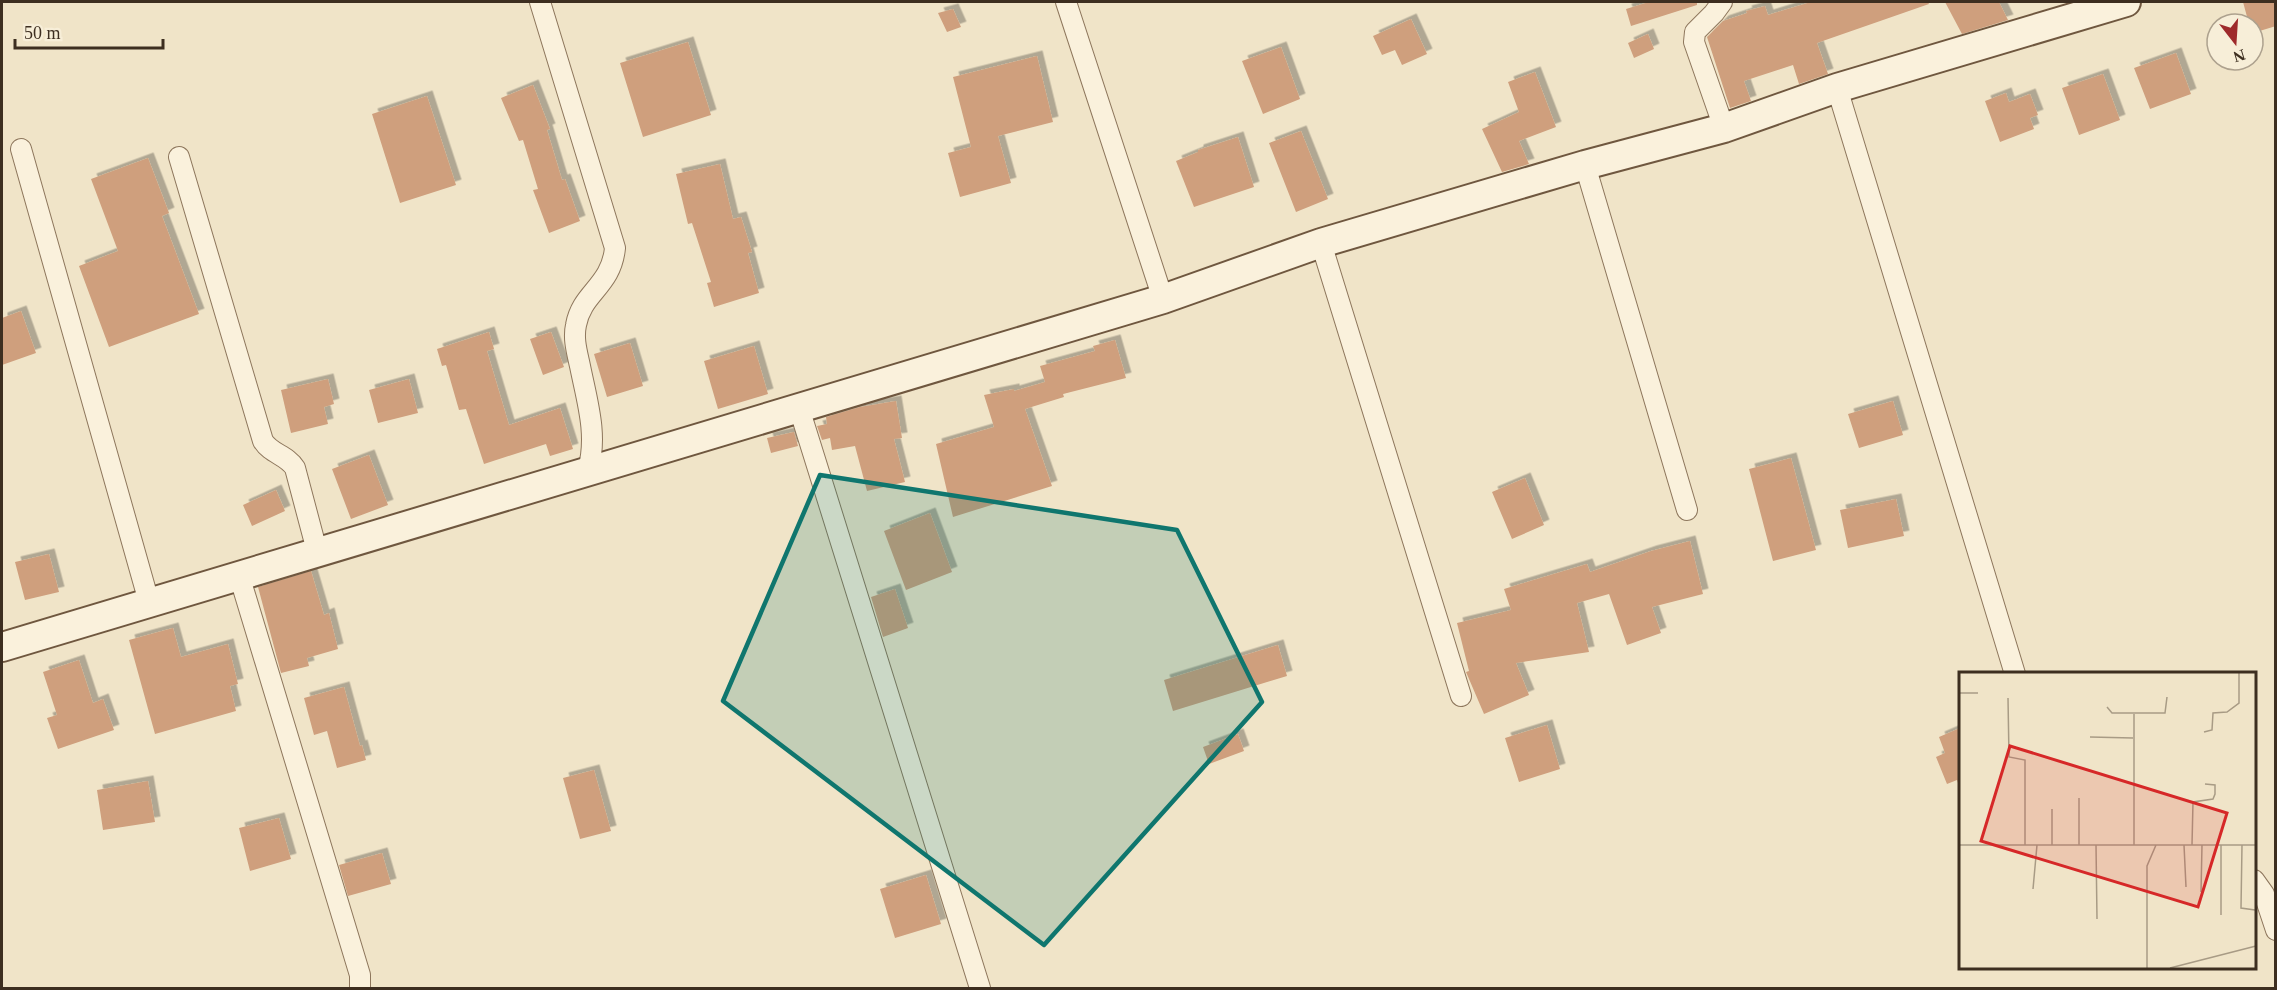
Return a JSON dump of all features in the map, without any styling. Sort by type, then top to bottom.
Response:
[{"type":"street","points":[[540,2],[615,248],[606,279],[583,305],[576,325],[576,347],[593,427],[593,449],[588,470]]},
{"type":"street","points":[[1066,2],[1163,299]]},
{"type":"street","points":[[1722,2],[1695,32],[1694,42],[1724,128]]},
{"type":"street","points":[[2,646],[1163,299],[1321,243],[1585,165],[1724,128],[1837,88],[2126,2]]},
{"type":"street","points":[[1837,88],[2014,672]]},
{"type":"street","points":[[21,149],[149,602]]},
{"type":"street","points":[[179,157],[263,441],[273,451],[289,459],[296,468],[317,551]]},
{"type":"street","points":[[1585,165],[1687,510]]},
{"type":"street","points":[[1321,243],[1461,696]]},
{"type":"street","points":[[799,408],[980,988]]},
{"type":"street","points":[[239,574],[360,975],[360,988]]},
{"type":"street","points":[[2256,883],[2264,894],[2276,930]]},
{"type":"highlighted area","points":[[820,475],[1177,530],[1262,702],[1044,945],[723,701]]},
{"type":"building","points":[[1649,2],[1697,2],[1697,5],[1631,26],[1626,9]]},
{"type":"building","points":[[1811,2],[1928,2],[1929,4],[1817,43],[1828,74],[1799,84],[1793,65],[1744,81],[1751,101],[1730,108],[1707,37],[1723,21],[1747,13],[1746,11],[1765,6],[1768,15]]},
{"type":"building","points":[[1945,2],[1999,2],[2008,20],[1962,34]]},
{"type":"building","points":[[2243,2],[2276,2],[2276,26],[2265,29],[2265,12],[2246,12]]},
{"type":"building","points":[[953,9],[961,27],[947,32],[938,13]]},
{"type":"building","points":[[1411,19],[1427,54],[1402,65],[1395,50],[1382,55],[1373,36]]},
{"type":"building","points":[[1648,34],[1654,49],[1634,58],[1628,43]]},
{"type":"building","points":[[688,42],[711,115],[643,137],[620,63]]},
{"type":"building","points":[[1281,47],[1300,99],[1263,114],[1242,61]]},
{"type":"building","points":[[2176,53],[2191,94],[2150,109],[2134,68]]},
{"type":"building","points":[[1037,56],[1053,122],[998,136],[1011,183],[960,197],[948,153],[971,147],[953,77]]},
{"type":"building","points":[[1535,72],[1556,127],[1519,141],[1529,164],[1502,172],[1482,129],[1519,112],[1508,82]]},
{"type":"building","points":[[2103,74],[2120,120],[2079,135],[2062,88]]},
{"type":"building","points":[[533,85],[550,129],[547,130],[562,180],[565,179],[580,221],[549,233],[533,190],[538,189],[523,140],[519,141],[501,98]]},
{"type":"building","points":[[2006,93],[2009,102],[2030,94],[2038,115],[2030,118],[2034,129],[2000,142],[1985,101]]},
{"type":"building","points":[[427,96],[456,185],[400,203],[372,114]]},
{"type":"building","points":[[1301,131],[1328,199],[1296,212],[1269,143]]},
{"type":"building","points":[[1238,137],[1254,187],[1194,207],[1176,161],[1198,150]]},
{"type":"building","points":[[148,158],[169,213],[162,216],[199,314],[109,347],[79,266],[118,251],[91,179]]},
{"type":"building","points":[[720,164],[733,219],[741,217],[752,252],[748,253],[759,293],[714,307],[707,283],[711,282],[692,223],[688,224],[676,174]]},
{"type":"building","points":[[21,311],[36,353],[2,365],[2,318]]},
{"type":"building","points":[[489,332],[494,349],[487,351],[509,425],[560,408],[573,449],[550,456],[546,444],[484,464],[466,409],[459,410],[446,365],[442,366],[437,349]]},
{"type":"building","points":[[551,332],[564,367],[543,375],[530,339]]},
{"type":"building","points":[[1115,340],[1126,378],[1063,394],[1064,397],[1025,409],[1052,486],[953,517],[936,444],[994,427],[984,395],[1014,389],[1014,391],[1045,382],[1040,366],[1095,351],[1093,346]]},
{"type":"building","points":[[630,343],[643,386],[607,397],[594,354]]},
{"type":"building","points":[[754,346],[768,394],[718,409],[704,361]]},
{"type":"building","points":[[328,379],[334,404],[324,407],[328,424],[291,433],[281,390]]},
{"type":"building","points":[[409,379],[418,413],[378,423],[369,390]]},
{"type":"building","points":[[896,401],[902,438],[894,439],[905,482],[867,491],[855,446],[832,450],[830,438],[822,440],[817,426],[827,424],[826,417],[860,407]]},
{"type":"building","points":[[1893,401],[1903,435],[1859,448],[1848,414]]},
{"type":"building","points":[[794,432],[798,446],[771,453],[767,438]]},
{"type":"building","points":[[369,455],[388,505],[351,519],[332,469]]},
{"type":"building","points":[[1791,458],[1816,550],[1773,561],[1749,469]]},
{"type":"building","points":[[1525,478],[1544,525],[1512,539],[1492,492]]},
{"type":"building","points":[[276,490],[285,511],[252,526],[243,505]]},
{"type":"building","points":[[1896,499],[1904,536],[1848,548],[1840,510]]},
{"type":"building","points":[[930,513],[952,572],[906,590],[884,531]]},
{"type":"building","points":[[1690,541],[1703,594],[1652,607],[1661,633],[1627,645],[1609,594],[1577,603],[1589,652],[1516,663],[1529,695],[1484,714],[1466,672],[1469,671],[1457,623],[1511,610],[1504,589],[1587,564],[1590,572],[1651,551]]},
{"type":"building","points":[[49,554],[59,592],[25,600],[15,562]]},
{"type":"building","points":[[311,571],[324,615],[329,613],[338,649],[307,658],[309,666],[281,673],[258,587]]},
{"type":"building","points":[[895,589],[908,628],[883,637],[871,597]]},
{"type":"building","points":[[173,628],[181,657],[228,644],[238,684],[230,686],[236,711],[155,734],[129,640]]},
{"type":"building","points":[[1278,645],[1287,676],[1173,711],[1164,680]]},
{"type":"building","points":[[79,660],[93,703],[103,699],[114,730],[58,749],[47,718],[57,715],[43,672]]},
{"type":"building","points":[[344,687],[366,760],[337,768],[327,731],[314,735],[304,698]]},
{"type":"building","points":[[1547,725],[1560,769],[1519,782],[1505,738]]},
{"type":"building","points":[[1959,728],[1959,786],[1957,780],[1947,784],[1936,757],[1945,753],[1939,737]]},
{"type":"building","points":[[1238,734],[1244,751],[1209,764],[1203,747]]},
{"type":"building","points":[[594,770],[611,831],[580,839],[563,778]]},
{"type":"building","points":[[148,781],[155,822],[103,830],[97,790]]},
{"type":"building","points":[[279,818],[291,859],[250,871],[239,828]]},
{"type":"building","points":[[382,853],[391,884],[348,896],[339,865]]},
{"type":"building","points":[[926,875],[941,924],[895,938],[880,889]]}]
